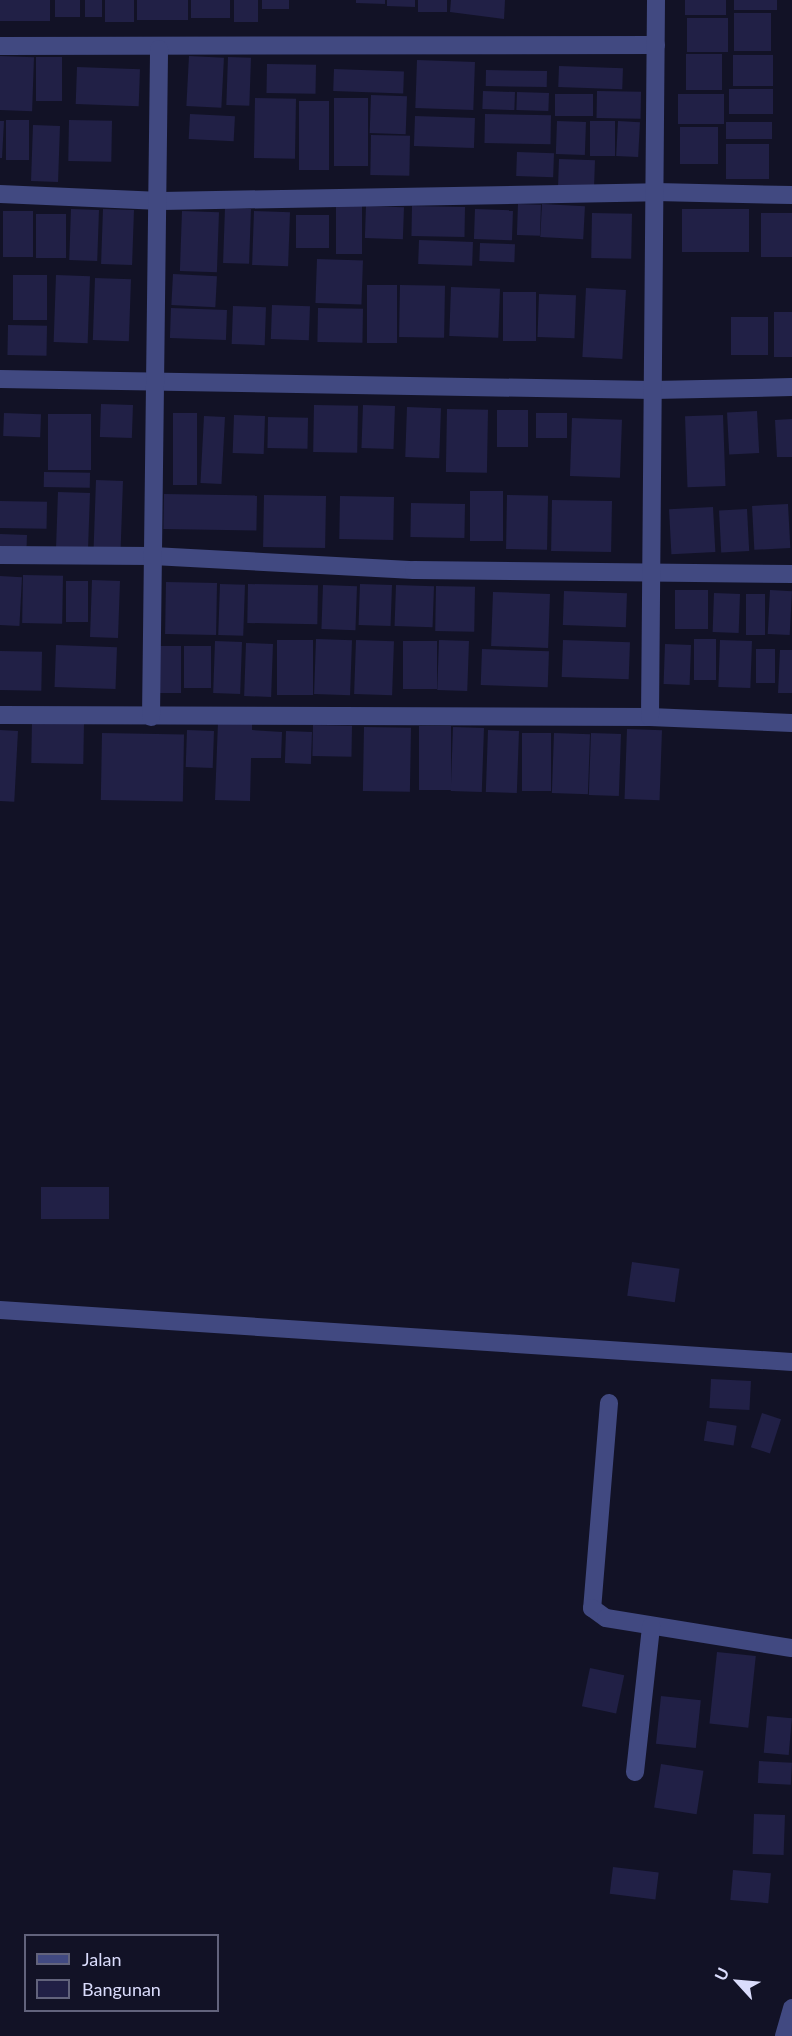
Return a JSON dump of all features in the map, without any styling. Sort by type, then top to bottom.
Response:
[{"type":"street","points":[[650,717],[653,574],[652,390],[656,192],[656,0]]},
{"type":"street","points":[[0,46],[159,49],[656,45]]},
{"type":"street","points":[[151,717],[160,201],[159,49]]},
{"type":"street","points":[[0,194],[160,201],[656,192],[792,195]]},
{"type":"street","points":[[0,379],[652,390],[792,387]]},
{"type":"street","points":[[0,555],[153,556],[414,570],[792,574]]},
{"type":"street","points":[[0,715],[650,717],[792,723]]},
{"type":"street","points":[[0,1310],[792,1362]]},
{"type":"street","points":[[609,1403],[590,1601],[601,1616],[792,1648]]},
{"type":"street","points":[[635,1772],[651,1626]]},
{"type":"street","points":[[784,2036],[792,2008]]},
{"type":"building","points":[[0,0],[50,0],[50,21],[0,21]]},
{"type":"building","points":[[55,0],[80,0],[80,17],[55,17]]},
{"type":"building","points":[[85,0],[102,0],[102,17],[85,17]]},
{"type":"building","points":[[105,0],[134,0],[134,22],[105,22]]},
{"type":"building","points":[[137,0],[188,0],[188,20],[137,20]]},
{"type":"building","points":[[191,0],[230,0],[230,18],[191,18]]},
{"type":"building","points":[[234,0],[258,0],[258,22],[234,22]]},
{"type":"building","points":[[262,0],[289,0],[289,9],[262,9]]},
{"type":"building","points":[[356,0],[385,0],[385,4],[356,3]]},
{"type":"building","points":[[387,0],[415,0],[415,7],[387,6]]},
{"type":"building","points":[[418,0],[447,0],[447,12],[418,12]]},
{"type":"building","points":[[451,0],[505,0],[504,19],[450,12]]},
{"type":"building","points":[[685,0],[726,0],[726,15],[685,15]]},
{"type":"building","points":[[734,0],[777,0],[777,10],[734,10]]},
{"type":"building","points":[[734,13],[771,13],[771,51],[734,51]]},
{"type":"building","points":[[687,18],[728,18],[728,52],[687,52]]},
{"type":"building","points":[[686,54],[722,54],[722,90],[686,90]]},
{"type":"building","points":[[733,55],[773,55],[773,86],[733,86]]},
{"type":"building","points":[[0,56],[34,57],[32,111],[0,110]]},
{"type":"building","points":[[189,56],[224,58],[221,108],[186,106]]},
{"type":"building","points":[[36,57],[62,57],[62,101],[36,101]]},
{"type":"building","points":[[228,57],[251,58],[249,106],[226,105]]},
{"type":"building","points":[[417,60],[475,62],[473,110],[415,108]]},
{"type":"building","points":[[267,64],[316,65],[315,94],[266,93]]},
{"type":"building","points":[[559,66],[623,68],[622,89],[558,87]]},
{"type":"building","points":[[77,67],[140,69],[139,106],[76,104]]},
{"type":"building","points":[[334,69],[404,71],[403,93],[333,91]]},
{"type":"building","points":[[486,70],[547,71],[547,87],[486,86]]},
{"type":"building","points":[[729,89],[773,89],[773,114],[729,114]]},
{"type":"building","points":[[483,91],[515,92],[514,110],[482,109]]},
{"type":"building","points":[[597,91],[641,92],[641,119],[597,118]]},
{"type":"building","points":[[517,92],[549,93],[548,111],[516,110]]},
{"type":"building","points":[[555,94],[593,94],[593,116],[555,116]]},
{"type":"building","points":[[678,94],[724,94],[724,124],[678,124]]},
{"type":"building","points":[[371,95],[407,96],[406,134],[370,133]]},
{"type":"building","points":[[255,98],[296,99],[295,159],[254,158]]},
{"type":"building","points":[[334,98],[368,98],[368,166],[334,166]]},
{"type":"building","points":[[299,101],[329,101],[329,170],[299,170]]},
{"type":"building","points":[[190,114],[235,116],[234,141],[189,139]]},
{"type":"building","points":[[485,114],[551,115],[550,144],[484,143]]},
{"type":"building","points":[[415,116],[475,118],[474,148],[414,146]]},
{"type":"building","points":[[6,120],[29,120],[29,160],[6,160]]},
{"type":"building","points":[[69,120],[112,121],[111,162],[68,161]]},
{"type":"building","points":[[0,121],[4,121],[2,158],[0,158]]},
{"type":"building","points":[[557,121],[586,122],[585,155],[556,154]]},
{"type":"building","points":[[590,121],[615,121],[615,156],[590,156]]},
{"type":"building","points":[[618,121],[640,122],[638,157],[616,156]]},
{"type":"building","points":[[726,122],[772,122],[772,139],[726,139]]},
{"type":"building","points":[[33,125],[60,126],[58,182],[31,181]]},
{"type":"building","points":[[680,127],[718,127],[718,164],[680,164]]},
{"type":"building","points":[[371,135],[410,136],[409,176],[370,175]]},
{"type":"building","points":[[726,144],[769,144],[769,179],[726,179]]},
{"type":"building","points":[[517,152],[554,153],[553,177],[516,176]]},
{"type":"building","points":[[559,159],[595,160],[594,189],[558,188]]},
{"type":"building","points":[[336,204],[362,204],[362,254],[336,254]]},
{"type":"building","points":[[518,204],[541,205],[540,236],[517,235]]},
{"type":"building","points":[[542,204],[585,206],[583,239],[540,237]]},
{"type":"building","points":[[366,206],[404,207],[403,239],[365,238]]},
{"type":"building","points":[[412,206],[465,207],[464,237],[411,236]]},
{"type":"building","points":[[225,208],[251,209],[249,264],[223,263]]},
{"type":"building","points":[[71,209],[99,210],[97,261],[69,260]]},
{"type":"building","points":[[103,209],[134,210],[132,265],[101,264]]},
{"type":"building","points":[[475,209],[513,210],[512,240],[474,239]]},
{"type":"building","points":[[682,209],[749,209],[749,252],[682,252]]},
{"type":"building","points":[[3,211],[33,211],[33,257],[3,257]]},
{"type":"building","points":[[182,211],[219,212],[217,272],[180,271]]},
{"type":"building","points":[[254,211],[290,212],[288,266],[252,265]]},
{"type":"building","points":[[592,213],[632,214],[631,259],[591,258]]},
{"type":"building","points":[[761,213],[792,213],[792,257],[761,257]]},
{"type":"building","points":[[36,214],[66,214],[66,258],[36,258]]},
{"type":"building","points":[[296,215],[329,215],[329,248],[296,248]]},
{"type":"building","points":[[419,240],[473,242],[472,266],[418,264]]},
{"type":"building","points":[[480,243],[515,244],[514,262],[479,261]]},
{"type":"building","points":[[317,259],[363,261],[361,305],[315,303]]},
{"type":"building","points":[[173,274],[217,276],[215,307],[171,305]]},
{"type":"building","points":[[13,275],[47,275],[47,320],[13,320]]},
{"type":"building","points":[[56,275],[90,276],[88,343],[54,342]]},
{"type":"building","points":[[95,278],[131,279],[129,341],[93,340]]},
{"type":"building","points":[[367,285],[397,285],[397,343],[367,343]]},
{"type":"building","points":[[400,285],[445,286],[444,338],[399,337]]},
{"type":"building","points":[[451,287],[500,289],[498,338],[449,336]]},
{"type":"building","points":[[586,288],[626,290],[622,359],[582,357]]},
{"type":"building","points":[[503,292],[536,292],[536,341],[503,341]]},
{"type":"building","points":[[539,294],[576,295],[574,338],[537,337]]},
{"type":"building","points":[[272,305],[310,306],[309,340],[271,339]]},
{"type":"building","points":[[233,306],[266,307],[265,345],[232,344]]},
{"type":"building","points":[[171,308],[227,310],[226,340],[170,338]]},
{"type":"building","points":[[318,308],[363,309],[362,343],[317,342]]},
{"type":"building","points":[[774,312],[792,312],[792,357],[774,357]]},
{"type":"building","points":[[731,317],[768,317],[768,355],[731,355]]},
{"type":"building","points":[[8,325],[47,326],[46,356],[7,355]]},
{"type":"building","points":[[101,404],[133,405],[132,438],[100,437]]},
{"type":"building","points":[[314,405],[358,406],[357,453],[313,452]]},
{"type":"building","points":[[363,405],[395,406],[393,449],[361,448]]},
{"type":"building","points":[[407,407],[441,408],[439,458],[405,457]]},
{"type":"building","points":[[447,409],[488,410],[487,473],[446,472]]},
{"type":"building","points":[[497,410],[528,410],[528,447],[497,447]]},
{"type":"building","points":[[757,411],[759,453],[729,455],[727,413]]},
{"type":"building","points":[[4,413],[41,414],[40,437],[3,436]]},
{"type":"building","points":[[173,413],[197,413],[197,485],[173,485]]},
{"type":"building","points":[[536,413],[567,413],[567,438],[536,438]]},
{"type":"building","points":[[48,414],[91,414],[91,470],[48,470]]},
{"type":"building","points":[[234,415],[265,416],[264,454],[233,453]]},
{"type":"building","points":[[723,415],[725,486],[688,487],[685,416]]},
{"type":"building","points":[[204,416],[225,417],[221,484],[200,483]]},
{"type":"building","points":[[268,417],[308,418],[307,449],[267,448]]},
{"type":"building","points":[[572,418],[622,420],[620,478],[570,476]]},
{"type":"building","points":[[792,419],[792,457],[777,457],[775,420]]},
{"type":"building","points":[[44,472],[90,473],[90,488],[44,487]]},
{"type":"building","points":[[96,480],[123,481],[121,549],[94,548]]},
{"type":"building","points":[[470,491],[503,491],[503,541],[470,541]]},
{"type":"building","points":[[58,492],[90,493],[88,551],[56,550]]},
{"type":"building","points":[[164,494],[257,496],[256,531],[163,529]]},
{"type":"building","points":[[264,495],[326,496],[325,548],[263,547]]},
{"type":"building","points":[[507,495],[548,496],[547,550],[506,549]]},
{"type":"building","points":[[340,496],[394,497],[393,540],[339,539]]},
{"type":"building","points":[[552,500],[612,501],[611,552],[551,551]]},
{"type":"building","points":[[0,501],[47,502],[47,529],[0,528]]},
{"type":"building","points":[[411,503],[465,504],[464,538],[410,537]]},
{"type":"building","points":[[788,504],[790,548],[754,550],[752,506]]},
{"type":"building","points":[[713,507],[715,552],[671,554],[669,509]]},
{"type":"building","points":[[747,509],[749,551],[721,552],[719,510]]},
{"type":"building","points":[[0,534],[27,535],[26,553],[0,552]]},
{"type":"building","points":[[23,575],[63,576],[62,624],[22,623]]},
{"type":"building","points":[[0,576],[22,577],[19,626],[0,625]]},
{"type":"building","points":[[92,580],[120,581],[118,638],[90,637]]},
{"type":"building","points":[[66,581],[88,581],[88,622],[66,622]]},
{"type":"building","points":[[166,582],[217,583],[216,635],[165,634]]},
{"type":"building","points":[[220,584],[245,585],[243,636],[218,635]]},
{"type":"building","points":[[248,584],[318,585],[317,624],[247,623]]},
{"type":"building","points":[[360,584],[392,585],[391,626],[359,625]]},
{"type":"building","points":[[323,585],[357,586],[355,630],[321,629]]},
{"type":"building","points":[[396,585],[434,586],[433,627],[395,626]]},
{"type":"building","points":[[436,586],[475,587],[474,632],[435,631]]},
{"type":"building","points":[[675,590],[708,590],[708,629],[675,629]]},
{"type":"building","points":[[770,590],[792,591],[790,635],[768,634]]},
{"type":"building","points":[[564,591],[627,593],[626,627],[563,625]]},
{"type":"building","points":[[493,592],[550,594],[548,648],[491,646]]},
{"type":"building","points":[[714,593],[740,594],[739,633],[713,632]]},
{"type":"building","points":[[746,594],[765,594],[765,635],[746,635]]},
{"type":"building","points":[[316,639],[352,640],[350,695],[314,694]]},
{"type":"building","points":[[694,639],[716,639],[716,680],[694,680]]},
{"type":"building","points":[[277,640],[313,640],[313,695],[277,695]]},
{"type":"building","points":[[356,640],[394,641],[392,695],[354,694]]},
{"type":"building","points":[[439,640],[469,641],[467,691],[437,690]]},
{"type":"building","points":[[563,640],[630,642],[629,679],[562,677]]},
{"type":"building","points":[[720,640],[752,641],[750,688],[718,687]]},
{"type":"building","points":[[215,641],[242,642],[240,694],[213,693]]},
{"type":"building","points":[[403,641],[437,641],[437,689],[403,689]]},
{"type":"building","points":[[246,643],[273,644],[271,697],[244,696]]},
{"type":"building","points":[[665,644],[691,645],[690,685],[664,684]]},
{"type":"building","points":[[56,645],[117,647],[115,689],[55,687]]},
{"type":"building","points":[[160,646],[181,646],[181,693],[160,693]]},
{"type":"building","points":[[184,646],[211,646],[211,688],[184,688]]},
{"type":"building","points":[[482,649],[549,651],[548,687],[481,685]]},
{"type":"building","points":[[756,649],[775,649],[775,683],[756,683]]},
{"type":"building","points":[[780,650],[792,650],[792,693],[778,693]]},
{"type":"building","points":[[0,651],[42,652],[41,691],[0,690]]},
{"type":"building","points":[[32,721],[84,722],[83,764],[31,763]]},
{"type":"building","points":[[218,722],[252,723],[252,730],[282,732],[281,758],[251,758],[250,801],[215,800]]},
{"type":"building","points":[[313,725],[352,726],[351,757],[312,756]]},
{"type":"building","points":[[419,726],[451,726],[451,790],[419,790]]},
{"type":"building","points":[[364,727],[411,728],[410,792],[363,791]]},
{"type":"building","points":[[453,727],[484,728],[482,792],[451,791]]},
{"type":"building","points":[[627,729],[662,730],[660,800],[625,799]]},
{"type":"building","points":[[0,730],[18,731],[14,802],[0,801]]},
{"type":"building","points":[[187,730],[214,731],[213,768],[186,767]]},
{"type":"building","points":[[488,730],[519,731],[517,793],[486,792]]},
{"type":"building","points":[[286,731],[312,732],[311,764],[285,763]]},
{"type":"building","points":[[102,733],[184,734],[183,801],[101,800]]},
{"type":"building","points":[[522,733],[551,733],[551,791],[522,791]]},
{"type":"building","points":[[554,733],[590,734],[588,794],[552,793]]},
{"type":"building","points":[[591,733],[621,734],[619,796],[589,795]]},
{"type":"building","points":[[41,1187],[109,1187],[109,1219],[41,1219]]},
{"type":"building","points":[[632,1262],[680,1269],[675,1302],[627,1296]]},
{"type":"building","points":[[711,1379],[751,1381],[749,1410],[709,1408]]},
{"type":"building","points":[[762,1413],[781,1419],[770,1453],[751,1447]]},
{"type":"building","points":[[707,1421],[737,1426],[734,1445],[704,1441]]},
{"type":"building","points":[[717,1652],[756,1656],[748,1728],[709,1724]]},
{"type":"building","points":[[590,1668],[624,1675],[616,1713],[582,1706]]},
{"type":"building","points":[[661,1696],[701,1700],[696,1748],[656,1744]]},
{"type":"building","points":[[767,1716],[792,1718],[789,1755],[764,1753]]},
{"type":"building","points":[[759,1761],[792,1763],[791,1785],[758,1783]]},
{"type":"building","points":[[661,1764],[703,1771],[697,1814],[654,1807]]},
{"type":"building","points":[[754,1814],[785,1815],[784,1855],[753,1854]]},
{"type":"building","points":[[613,1867],[659,1873],[655,1899],[610,1894]]},
{"type":"building","points":[[733,1870],[771,1873],[768,1903],[730,1900]]}]
